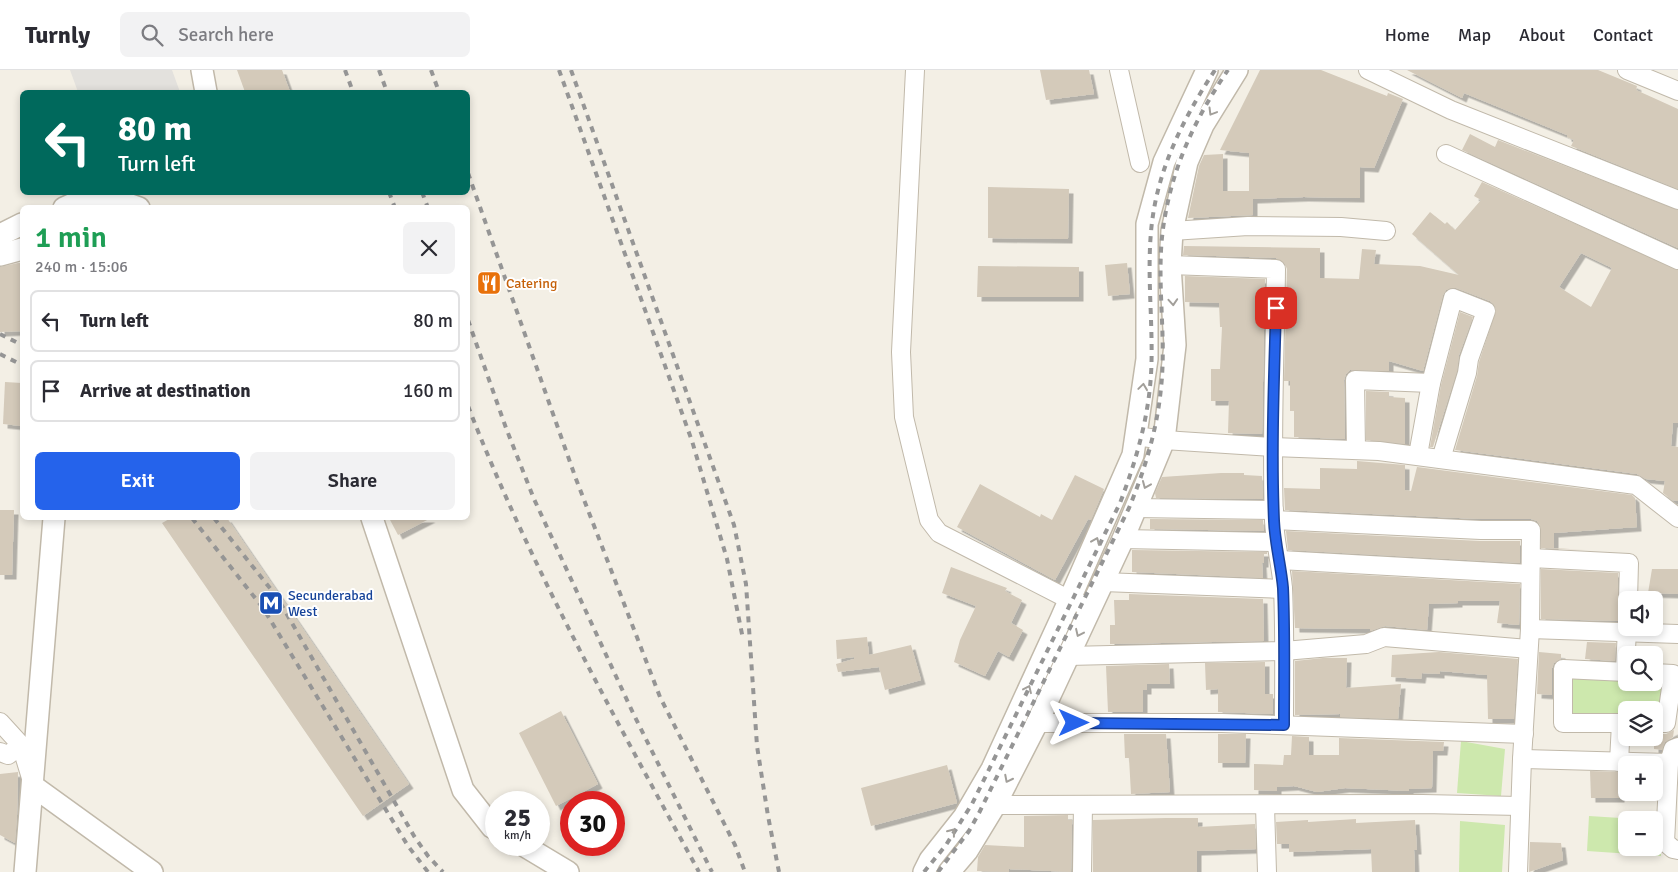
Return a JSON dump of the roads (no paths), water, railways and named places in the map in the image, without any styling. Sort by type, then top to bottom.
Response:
[{"type":"street","points":[[202,70],[206,90]]},
{"type":"street","points":[[915,70],[901,352],[904,417],[929,520],[939,533],[1070,600],[1091,607]]},
{"type":"street","points":[[1119,70],[1140,163]]},
{"type":"street","points":[[924,872],[930,860],[964,817],[992,769],[1070,600],[1133,455],[1147,359],[1147,224],[1166,158],[1207,70]]},
{"type":"street","points":[[949,872],[966,851],[996,805],[1123,539],[1164,440],[1175,345],[1170,265],[1172,234],[1187,162],[1204,125],[1237,70]]},
{"type":"street","points":[[1368,70],[1451,110],[1678,200]]},
{"type":"street","points":[[1626,70],[1651,75],[1678,91]]},
{"type":"street","points":[[1446,154],[1678,260]]},
{"type":"street","points":[[1166,158],[1187,162]]},
{"type":"street","points":[[71,205],[92,195]]},
{"type":"street","points":[[104,205],[108,202],[122,201],[132,205]]},
{"type":"street","points":[[0,235],[20,225]]},
{"type":"street","points":[[1147,238],[1248,226],[1341,227],[1386,231]]},
{"type":"street","points":[[0,255],[20,250]]},
{"type":"street","points":[[1170,265],[1276,269],[1273,447],[1274,515],[1275,542],[1280,560],[1283,590],[1284,725]]},
{"type":"street","points":[[1418,455],[1430,383],[1453,298],[1486,311],[1469,358],[1467,373],[1441,459]]},
{"type":"street","points":[[1356,450],[1355,380],[1430,383]]},
{"type":"street","points":[[1136,436],[1164,440],[1418,455],[1636,485],[1678,518]]},
{"type":"street","points":[[1136,508],[1274,515],[1481,530],[1531,530],[1530,629],[1522,759],[1518,872]]},
{"type":"street","points":[[25,872],[54,520]]},
{"type":"street","points":[[373,520],[463,790],[485,818]]},
{"type":"street","points":[[1123,539],[1275,542]]},
{"type":"street","points":[[1280,560],[1530,566],[1629,563],[1628,591]]},
{"type":"street","points":[[1103,582],[1283,590]]},
{"type":"street","points":[[1530,629],[1618,630]]},
{"type":"street","points":[[1663,633],[1678,634]]},
{"type":"street","points":[[1046,651],[1068,656],[1284,651],[1366,644],[1384,638],[1528,649]]},
{"type":"street","points":[[1618,672],[1563,669],[1563,722],[1618,723]]},
{"type":"street","points":[[1663,673],[1673,674],[1666,723],[1663,723]]},
{"type":"street","points":[[0,722],[21,745],[33,786],[152,872]]},
{"type":"street","points":[[1036,723],[1284,725],[1524,734]]},
{"type":"street","points":[[0,752],[8,755],[21,745]]},
{"type":"street","points":[[1678,747],[1673,749],[1670,763],[1665,842],[1673,849],[1678,850]]},
{"type":"street","points":[[1522,759],[1618,762]]},
{"type":"street","points":[[1663,763],[1670,763]]},
{"type":"street","points":[[974,800],[996,805],[1265,806],[1422,804],[1520,806]]},
{"type":"street","points":[[1082,872],[1083,805]]},
{"type":"street","points":[[1265,806],[1267,872]]},
{"type":"street","points":[[541,856],[568,872]]},
{"type":"railway","points":[[345,70],[352,90]]},
{"type":"railway","points":[[379,70],[386,90]]},
{"type":"railway","points":[[431,70],[438,90]]},
{"type":"railway","points":[[559,70],[692,441],[727,559],[743,639]]},
{"type":"railway","points":[[571,70],[734,525],[746,584],[757,746],[779,872]]},
{"type":"railway","points":[[924,872],[946,845],[972,804],[1120,503],[1126,487],[1140,440],[1147,408],[1151,375],[1150,255],[1153,215],[1157,195],[1168,157],[1176,139],[1194,104],[1215,70]]},
{"type":"railway","points":[[938,872],[969,831],[979,813],[1129,508],[1140,479],[1150,449],[1161,388],[1163,347],[1161,263],[1164,222],[1168,201],[1187,142],[1216,88],[1228,70]]},
{"type":"railway","points":[[470,179],[576,479],[660,697],[735,845],[745,872]]},
{"type":"railway","points":[[390,195],[394,205]]},
{"type":"railway","points":[[423,195],[427,205]]},
{"type":"railway","points":[[470,326],[506,428],[534,499],[633,713],[712,872]]},
{"type":"railway","points":[[0,334],[20,344]]},
{"type":"railway","points":[[0,354],[20,364]]},
{"type":"railway","points":[[470,411],[519,526],[547,585],[606,700],[699,872]]},
{"type":"railway","points":[[194,520],[263,608],[408,846],[428,872]]},
{"type":"railway","points":[[216,520],[277,597],[414,836],[428,856],[443,872]]},
{"type":"place","name":"Catering","points":[[489,283]]},
{"type":"place","name":"Secunderabad West","points":[[271,603]]}]
